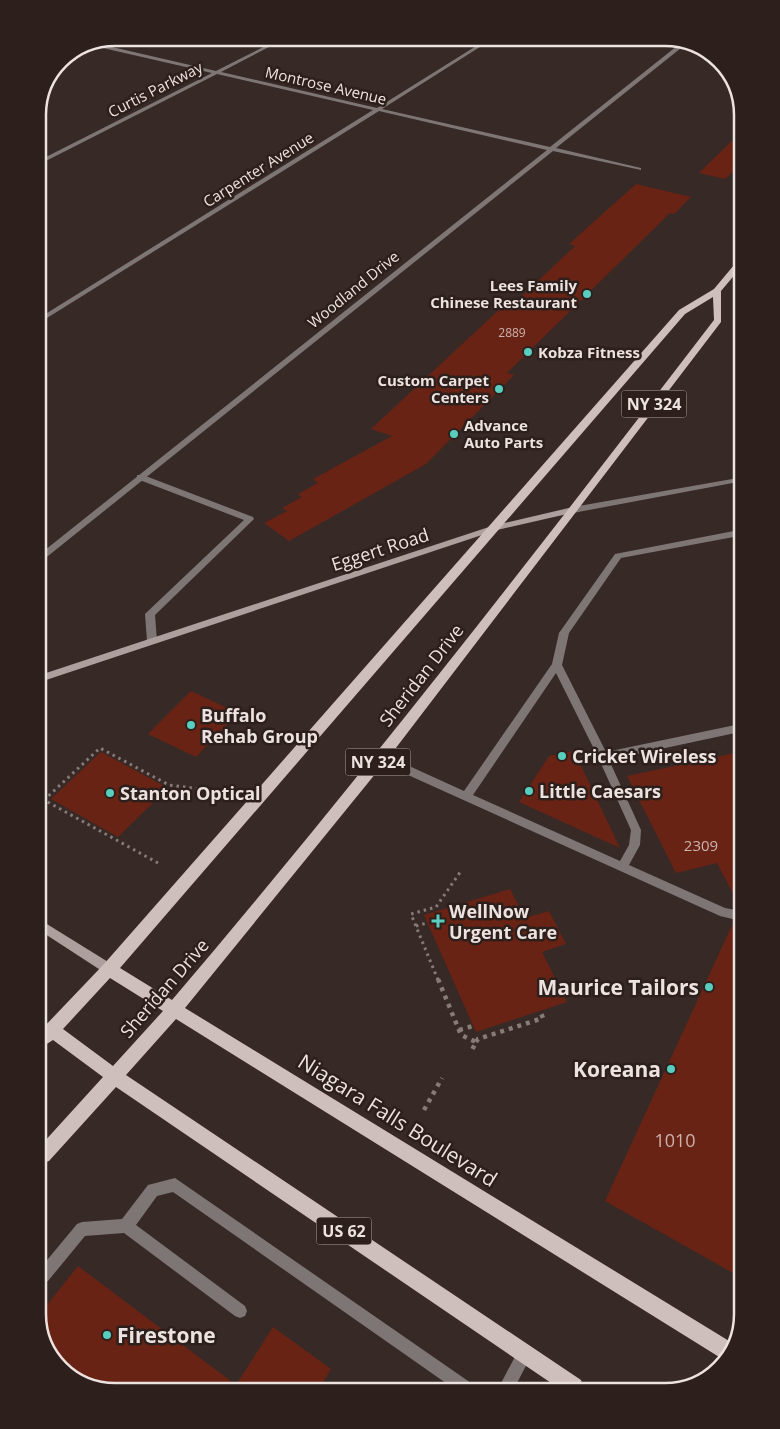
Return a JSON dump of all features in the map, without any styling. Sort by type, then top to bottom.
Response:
[{"type":"main road","name":"NY 324","points":[[109,969],[682,312],[717,292],[734,271]]},
{"type":"main road","name":"Sheridan Drive","points":[[46,1152],[175,1008],[500,608],[718,320],[717,292]]},
{"type":"main road","name":"Eggert Road","points":[[46,676],[495,528],[573,510]]},
{"type":"main road","name":"Niagara Falls Boulevard","points":[[46,929],[724,1349]]},
{"type":"main road","points":[[46,1030],[109,969]]},
{"type":"main road","points":[[46,1032],[114,1076]]},
{"type":"main road","name":"US 62","points":[[114,1076],[568,1383]]},
{"type":"street","name":"Curtis Parkway","points":[[46,159],[268,46]]},
{"type":"street","name":"Carpenter Avenue","points":[[46,317],[479,46]]},
{"type":"street","name":"Montrose Avenue","points":[[105,47],[639,169]]},
{"type":"street","name":"Woodland Drive","points":[[46,553],[678,48]]},
{"type":"street","points":[[140,477],[250,519],[150,614],[152,641]]},
{"type":"street","name":"Eggert Road","points":[[573,510],[734,481]]},
{"type":"street","points":[[466,796],[557,665],[564,633],[618,556],[734,534]]},
{"type":"street","points":[[557,665],[603,757],[636,830],[637,840],[622,867]]},
{"type":"street","points":[[603,757],[734,729]]},
{"type":"street","points":[[380,758],[724,913],[734,915]]},
{"type":"street","points":[[126,1226],[153,1190],[176,1185],[459,1383]]},
{"type":"street","points":[[46,1272],[82,1229],[126,1226],[240,1312]]},
{"type":"street","points":[[509,1383],[524,1354]]},
{"type":"path","points":[[46,798],[100,748],[169,785],[224,792]]},
{"type":"path","points":[[46,801],[158,863]]},
{"type":"path","points":[[461,871],[436,907],[411,914],[461,1035],[476,1042]]},
{"type":"path","points":[[416,926],[427,923]]},
{"type":"path","points":[[471,1052],[478,1039],[543,1018],[540,1011]]},
{"type":"path","points":[[459,1030],[473,1026]]},
{"type":"path","points":[[424,1110],[442,1078]]},
{"type":"building","points":[[734,139],[734,171],[725,179],[699,173]]},
{"type":"building","points":[[636,184],[691,197],[674,214],[670,213],[507,373],[514,375],[426,464],[289,541],[264,523],[287,511],[282,508],[302,497],[298,494],[318,483],[313,479],[392,436],[371,429],[502,307],[508,309],[575,246],[569,244]]},
{"type":"building","name":"Buffalo Rehab Group","points":[[191,691],[238,713],[196,757],[148,734]]},
{"type":"building","points":[[574,751],[620,848],[519,802],[549,756]]},
{"type":"building","name":"Stanton Optical","points":[[101,752],[168,788],[118,837],[51,799]]},
{"type":"building","points":[[734,753],[734,896],[717,863],[676,873],[627,776]]},
{"type":"building","points":[[510,889],[525,918],[549,911],[566,944],[542,952],[567,1002],[476,1032],[424,915]]},
{"type":"building","points":[[734,921],[734,1274],[605,1201]]},
{"type":"building","name":"Firestone","points":[[78,1266],[233,1383],[111,1383],[85,1376],[70,1366],[55,1348],[48,1327],[46,1306]]},
{"type":"building","name":"Firestone","points":[[273,1327],[331,1369],[323,1383],[237,1383]]},
{"type":"place","name":"Lees Family Chinese Restaurant","points":[[587,294]]},
{"type":"place","name":"Kobza Fitness","points":[[528,352]]},
{"type":"place","name":"Custom Carpet Centers","points":[[499,389]]},
{"type":"place","name":"Advance Auto Parts","points":[[454,434]]},
{"type":"place","name":"Buffalo Rehab Group","points":[[191,725]]},
{"type":"place","name":"Cricket Wireless","points":[[562,756]]},
{"type":"place","name":"Little Caesars","points":[[529,791]]},
{"type":"place","name":"Stanton Optical","points":[[110,793]]},
{"type":"place","name":"WellNow Urgent Care","points":[[438,921]]},
{"type":"place","name":"Maurice Tailors","points":[[709,987]]},
{"type":"place","name":"Koreana","points":[[671,1069]]},
{"type":"place","name":"Firestone","points":[[107,1335]]}]
